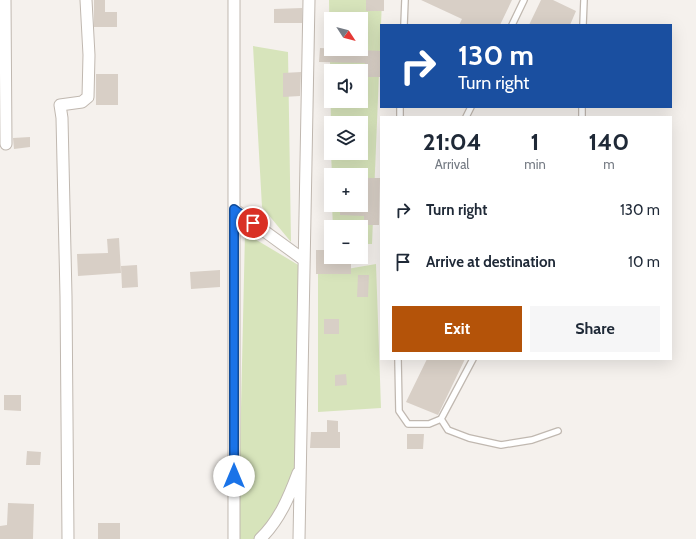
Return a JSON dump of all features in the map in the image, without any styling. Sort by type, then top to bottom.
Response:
[{"type":"street","points":[[4,0],[6,144]]},
{"type":"street","points":[[68,539],[66,288],[62,118],[60,105],[82,102],[88,97],[89,55],[86,0]]},
{"type":"street","points":[[234,0],[234,539]]},
{"type":"street","points":[[299,539],[302,463],[309,0]]},
{"type":"street","points":[[234,209],[304,260]]},
{"type":"street","points":[[260,539],[268,532],[288,499],[302,463]]},
{"type":"lane","points":[[404,24],[405,0]]},
{"type":"lane","points":[[512,24],[524,0]]},
{"type":"lane","points":[[584,0],[584,24]]},
{"type":"lane","points":[[398,360],[399,411],[408,424],[429,424],[441,419],[472,360]]},
{"type":"lane","points":[[441,419],[448,430],[468,438],[501,445],[532,440],[558,431]]},
{"type":"green space","points":[[329,0],[382,0],[372,244],[368,244],[368,220],[333,220],[332,212],[368,212],[368,168],[332,168],[331,160],[368,160],[368,116],[331,116],[331,108],[368,108],[368,64],[330,64],[330,56],[368,56],[368,12],[329,12]]},
{"type":"green space","points":[[253,46],[288,52],[291,242],[262,207]]},
{"type":"green space","points":[[245,233],[300,266],[296,464],[280,501],[264,529],[254,539],[238,539]]},
{"type":"green space","points":[[376,264],[381,408],[318,412],[318,274]]},
{"type":"building","points":[[94,0],[105,0],[105,12],[117,12],[117,27],[94,27]]},
{"type":"building","points":[[366,0],[384,0],[384,11],[366,11]]},
{"type":"building","points":[[421,0],[512,0],[500,24],[460,24],[462,19]]},
{"type":"building","points":[[541,0],[553,0],[576,11],[570,24],[529,24]]},
{"type":"building","points":[[302,8],[302,23],[274,23],[274,9]]},
{"type":"building","points":[[320,48],[324,48],[324,56],[368,56],[368,50],[380,51],[380,77],[368,77],[368,64],[319,62]]},
{"type":"building","points":[[301,72],[300,96],[283,97],[283,73]]},
{"type":"building","points":[[96,74],[118,74],[118,105],[96,105]]},
{"type":"building","points":[[30,137],[30,147],[14,149],[13,138]]},
{"type":"building","points":[[368,178],[380,178],[379,225],[368,225],[368,220],[364,220],[364,216],[340,215],[340,212],[368,212]]},
{"type":"building","points":[[119,238],[121,273],[78,276],[77,254],[108,253],[107,239]]},
{"type":"building","points":[[316,250],[324,250],[324,264],[351,264],[351,274],[316,274]]},
{"type":"building","points":[[137,265],[138,287],[122,288],[121,266]]},
{"type":"building","points":[[220,270],[220,287],[191,289],[190,272]]},
{"type":"building","points":[[358,275],[369,275],[368,297],[357,297]]},
{"type":"building","points":[[324,319],[339,319],[339,334],[324,334]]},
{"type":"building","points":[[427,360],[465,360],[438,415],[406,402]]},
{"type":"building","points":[[346,374],[347,385],[335,386],[335,375]]},
{"type":"building","points":[[4,395],[21,395],[21,411],[4,410]]},
{"type":"building","points":[[327,420],[338,421],[340,448],[310,448],[311,432],[327,432]]},
{"type":"building","points":[[407,434],[424,434],[423,449],[407,449]]},
{"type":"building","points":[[27,451],[41,452],[40,465],[26,465]]},
{"type":"building","points":[[8,503],[34,504],[33,539],[0,539],[0,526],[7,525]]},
{"type":"building","points":[[98,523],[120,523],[120,539],[98,539]]},
{"type":"route","points":[[234,476],[234,209],[253,223]]}]
